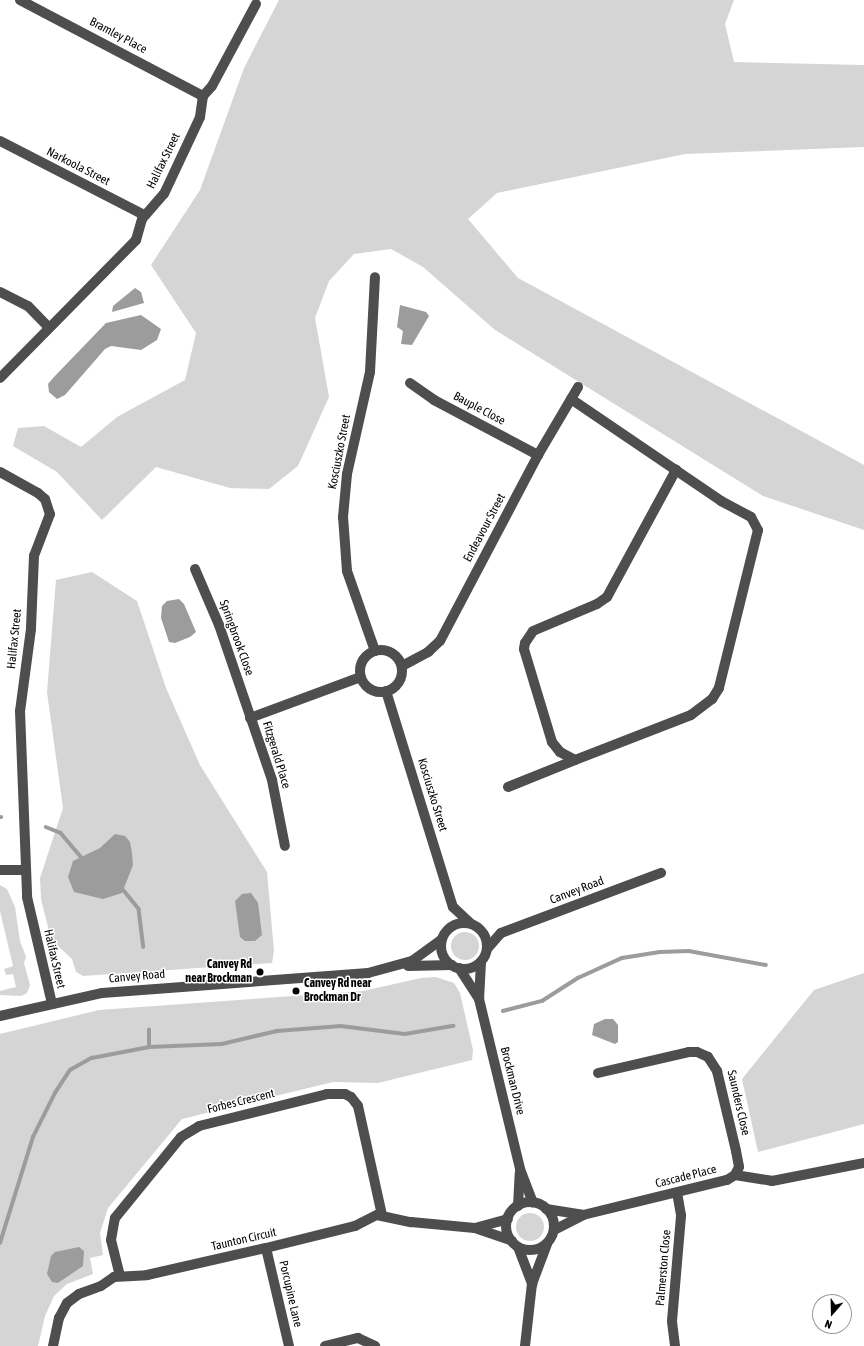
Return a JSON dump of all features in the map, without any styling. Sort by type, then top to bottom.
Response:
[{"type":"street","name":"Bramley Place","points":[[20,0],[203,96]]},
{"type":"street","name":"Halifax Street","points":[[0,378],[127,252],[136,240],[144,215],[164,194],[200,117],[203,96],[212,86],[256,4]]},
{"type":"street","name":"Narkoola Street","points":[[0,141],[144,215]]},
{"type":"street","name":"Kosciuszko Street","points":[[375,278],[370,372],[347,474],[343,517],[347,571],[375,651]]},
{"type":"street","points":[[0,292],[28,306],[49,328]]},
{"type":"street","name":"Bauple Close","points":[[410,383],[434,400],[538,455]]},
{"type":"street","name":"Endeavour Street","points":[[402,666],[428,652],[440,641],[538,455],[578,387]]},
{"type":"street","points":[[508,787],[697,712],[708,703],[719,688],[757,536],[758,525],[751,517],[676,470],[571,399]]},
{"type":"street","points":[[575,760],[560,752],[552,742],[524,649],[525,643],[533,631],[597,604],[607,596],[676,470]]},
{"type":"street","name":"Halifax Street","points":[[0,472],[38,493],[45,499],[50,514],[34,556],[31,629],[20,699],[26,870],[29,906],[52,1004]]},
{"type":"street","name":"Springbrook Close","points":[[195,569],[219,625],[250,718]]},
{"type":"street","points":[[382,650],[394,654],[402,666],[400,680],[396,686],[386,691],[375,691],[369,688],[361,677],[360,671],[364,658],[375,651],[382,650]]},
{"type":"street","name":"Fitzgerald Place","points":[[285,846],[272,780],[250,718],[361,677]]},
{"type":"street","name":"Kosciuszko Street","points":[[386,691],[453,907],[474,925]]},
{"type":"street","points":[[0,870],[26,870]]},
{"type":"street","name":"Canvey Road","points":[[487,949],[501,933],[661,873]]},
{"type":"street","points":[[453,907],[448,929],[442,939],[442,953],[456,967],[475,966],[481,962],[487,949],[487,940],[474,925]]},
{"type":"street","points":[[448,929],[457,923],[474,925],[501,933]]},
{"type":"street","name":"Canvey Road","points":[[0,1016],[102,993],[353,975],[398,966],[419,958],[442,939]]},
{"type":"street","name":"Brockman Drive","points":[[481,962],[479,999],[520,1169],[533,1203]]},
{"type":"street","name":"Canvey Road","points":[[398,966],[456,967]]},
{"type":"street","name":"Brockman Drive","points":[[456,967],[479,999]]},
{"type":"street","name":"Saunders Close","points":[[598,1073],[689,1052],[697,1052],[708,1057],[717,1071],[736,1151],[738,1167],[736,1174]]},
{"type":"street","name":"Forbes Crescent","points":[[120,1276],[111,1240],[115,1218],[181,1137],[199,1126],[327,1094],[345,1094],[358,1106],[382,1215]]},
{"type":"street","name":"Cascade Place","points":[[554,1230],[583,1215],[726,1180],[736,1174],[772,1182],[864,1162]]},
{"type":"street","name":"Brockman Drive","points":[[518,1206],[520,1169]]},
{"type":"street","name":"Palmerston Close","points":[[675,1346],[672,1321],[681,1215],[677,1193]]},
{"type":"street","points":[[475,1228],[508,1219],[518,1206],[533,1203],[546,1209],[551,1215],[554,1230],[547,1244],[532,1284],[525,1346]]},
{"type":"street","name":"Cascade Place","points":[[546,1209],[583,1215]]},
{"type":"street","points":[[382,1215],[411,1222],[475,1228],[533,1250],[547,1244]]},
{"type":"street","name":"Taunton Circuit","points":[[53,1346],[59,1318],[68,1303],[79,1294],[120,1276],[147,1275],[266,1248],[355,1226],[382,1215]]},
{"type":"street","points":[[508,1219],[508,1234],[515,1244],[532,1284]]},
{"type":"street","name":"Porcupine Lane","points":[[266,1248],[289,1346]]},
{"type":"street","points":[[325,1346],[358,1338],[375,1346]]},
{"type":"shaded area","points":[[279,0],[734,0],[725,24],[734,62],[864,65],[864,147],[685,154],[497,193],[468,219],[518,278],[864,465],[864,530],[763,496],[495,330],[423,267],[391,249],[354,254],[329,281],[315,318],[329,397],[298,466],[269,489],[230,488],[156,467],[102,520],[57,472],[13,446],[18,428],[44,426],[81,447],[117,417],[185,380],[196,333],[151,265],[200,190],[244,68]]},
{"type":"shaded area","points":[[135,288],[141,292],[144,303],[112,312],[113,306]]},
{"type":"shaded area","points":[[400,305],[426,312],[429,316],[412,345],[401,344],[403,331],[397,327]]},
{"type":"shaded area","points":[[141,315],[161,329],[157,340],[141,350],[111,346],[105,349],[65,395],[57,399],[49,392],[48,384],[106,323]]},
{"type":"shaded area","points":[[92,572],[137,601],[166,688],[200,765],[267,872],[274,951],[272,963],[83,976],[76,972],[72,959],[58,946],[50,935],[41,899],[40,878],[63,808],[47,692],[56,580]]},
{"type":"shaded area","points":[[179,599],[184,604],[196,632],[190,637],[175,643],[169,642],[161,618],[162,606],[167,601]]},
{"type":"shaded area","points":[[115,834],[125,836],[130,842],[132,853],[133,865],[122,893],[103,899],[74,892],[68,877],[73,861],[100,848]]},
{"type":"shaded area","points":[[0,885],[7,889],[15,907],[20,941],[26,957],[24,963],[30,985],[27,993],[21,996],[0,995],[0,991],[16,987],[13,974],[6,975],[4,969],[13,966],[0,911]]},
{"type":"shaded area","points":[[251,893],[258,903],[262,935],[255,941],[245,941],[240,937],[235,901],[242,894]]},
{"type":"shaded area","points":[[465,932],[475,936],[479,946],[475,956],[465,960],[455,956],[451,946],[455,936]]},
{"type":"shaded area","points":[[864,973],[864,1124],[758,1152],[742,1079],[814,990]]},
{"type":"shaded area","points":[[436,977],[454,983],[460,993],[473,1050],[472,1060],[378,1083],[333,1082],[182,1119],[108,1208],[100,1233],[103,1255],[90,1258],[93,1274],[67,1284],[54,1296],[45,1316],[38,1346],[0,1346],[0,1034],[99,1010],[363,991],[421,978]]},
{"type":"shaded area","points":[[605,1019],[613,1019],[618,1025],[618,1042],[615,1044],[592,1035],[594,1024]]},
{"type":"shaded area","points":[[530,1213],[540,1217],[544,1227],[540,1237],[530,1241],[520,1237],[516,1227],[520,1217]]},
{"type":"shaded area","points":[[79,1247],[84,1251],[83,1266],[58,1283],[52,1282],[47,1274],[51,1256],[55,1252]]},
{"type":"waterway","points":[[46,827],[61,833],[82,858]]},
{"type":"waterway","points":[[122,888],[139,909],[144,947]]},
{"type":"waterway","points":[[503,1011],[542,1001],[578,978],[622,958],[660,952],[689,951],[766,965]]},
{"type":"waterway","points":[[149,1047],[222,1044],[277,1031],[341,1026],[405,1034],[453,1026]]},
{"type":"waterway","points":[[0,1243],[33,1137],[55,1093],[70,1070],[92,1058],[149,1047],[149,1030]]},
{"type":"place","name":"Canvey Rd near Brockman","points":[[260,972]]},
{"type":"place","name":"Canvey Rd near Brockman Dr","points":[[296,991]]}]
